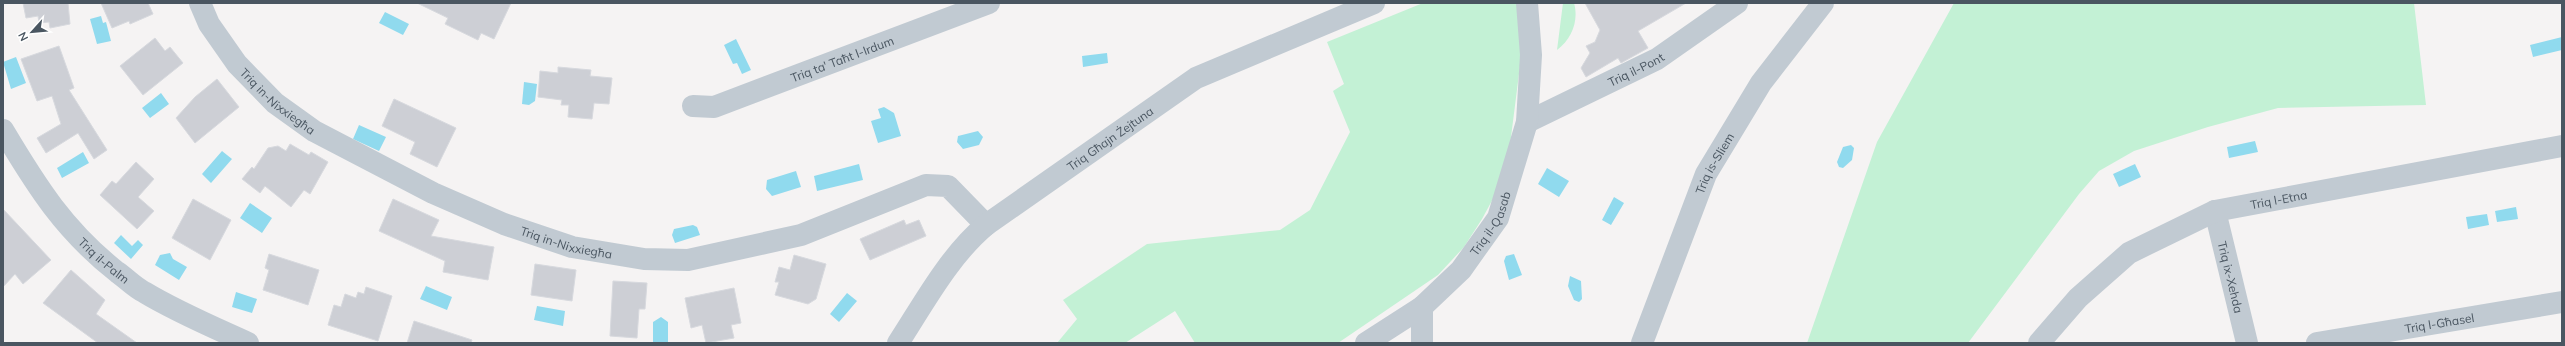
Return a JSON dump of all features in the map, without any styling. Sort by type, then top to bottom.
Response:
[{"type":"street","name":"Triq in-Nixxiegħa","points":[[200,3],[209,24],[237,64],[276,103],[314,131],[433,193],[504,224],[572,247],[644,259],[688,260],[801,235],[926,185],[948,186],[986,225]]},
{"type":"street","name":"Triq ta' Taħt l-Irdum","points":[[693,106],[714,107],[989,3]]},
{"type":"street","name":"Triq Għajn Żejtuna","points":[[898,343],[943,275],[971,237],[986,225],[1196,78],[1374,3]]},
{"type":"street","name":"Triq il-Qasab","points":[[1366,343],[1422,307],[1462,270],[1498,218],[1527,122],[1531,55],[1527,3]]},
{"type":"street","name":"Triq il-Qasab","points":[[1531,55],[1543,3]]},
{"type":"street","name":"Triq il-Pont","points":[[1527,122],[1657,59],[1737,3]]},
{"type":"street","name":"Triq is-Sliem","points":[[1642,343],[1706,174],[1761,83],[1823,3]]},
{"type":"street","name":"Triq il-Palm","points":[[3,130],[32,178],[58,215],[99,257],[142,291],[189,317],[248,343]]},
{"type":"street","name":"Triq l-Etna","points":[[2039,343],[2078,298],[2129,253],[2215,211],[2562,146]]},
{"type":"street","name":"Triq ix-Xehda","points":[[2215,211],[2247,343]]},
{"type":"street","name":"Triq l-Għasel","points":[[2317,343],[2562,302]]},
{"type":"street","points":[[1422,307],[1422,343]]},
{"type":"green space","points":[[1423,3],[1522,3],[1522,50],[1510,145],[1495,195],[1464,247],[1438,275],[1338,343],[1195,343],[1175,311],[1125,343],[1057,343],[1077,319],[1063,300],[1147,244],[1280,230],[1310,210],[1350,132],[1333,91],[1344,84],[1327,42]]},
{"type":"green space","points":[[1563,3],[1574,3],[1576,16],[1570,35],[1557,50]]},
{"type":"green space","points":[[1954,3],[2414,3],[2426,105],[2278,108],[2208,127],[2134,151],[2099,171],[2079,194],[1968,343],[1807,343],[1877,142]]},
{"type":"water","points":[[385,12],[409,24],[403,35],[379,23]]},
{"type":"water","points":[[101,16],[103,23],[106,22],[111,41],[97,44],[90,19]]},
{"type":"water","points":[[2562,37],[2562,50],[2533,57],[2530,45]]},
{"type":"water","points":[[736,39],[751,70],[742,74],[737,63],[733,64],[724,45]]},
{"type":"water","points":[[1107,53],[1108,63],[1083,67],[1082,56]]},
{"type":"water","points":[[16,57],[26,83],[11,89],[3,62]]},
{"type":"water","points":[[524,82],[537,84],[535,101],[529,105],[522,104]]},
{"type":"water","points":[[161,93],[169,104],[150,118],[142,108]]},
{"type":"water","points":[[884,107],[894,113],[901,136],[878,143],[871,121],[881,118],[878,109]]},
{"type":"water","points":[[359,125],[386,137],[379,151],[353,139]]},
{"type":"water","points":[[978,131],[983,137],[979,145],[963,149],[957,142],[958,136]]},
{"type":"water","points":[[2255,141],[2258,152],[2229,158],[2227,147]]},
{"type":"water","points":[[1851,145],[1854,148],[1852,160],[1843,168],[1839,167],[1837,162],[1843,147]]},
{"type":"water","points":[[222,151],[232,159],[211,183],[202,174]]},
{"type":"water","points":[[83,152],[89,163],[62,178],[57,168]]},
{"type":"water","points":[[859,164],[863,180],[817,191],[814,176]]},
{"type":"water","points":[[2135,164],[2141,177],[2119,187],[2113,174]]},
{"type":"water","points":[[1547,168],[1569,181],[1559,197],[1538,184]]},
{"type":"water","points":[[796,171],[801,187],[772,196],[766,189],[767,180]]},
{"type":"water","points":[[1614,197],[1624,203],[1611,225],[1602,220]]},
{"type":"water","points":[[250,203],[272,218],[262,233],[240,218]]},
{"type":"water","points":[[2516,207],[2518,219],[2497,222],[2495,211]]},
{"type":"water","points":[[2487,214],[2489,225],[2468,229],[2466,217]]},
{"type":"water","points":[[693,225],[697,227],[700,235],[675,243],[672,235],[674,229]]},
{"type":"water","points":[[121,235],[132,246],[138,240],[143,245],[131,259],[114,243]]},
{"type":"water","points":[[170,253],[173,259],[187,267],[179,280],[155,265],[160,255]]},
{"type":"water","points":[[1514,254],[1522,275],[1509,280],[1504,261],[1506,256]]},
{"type":"water","points":[[1570,276],[1581,281],[1582,299],[1579,302],[1574,300],[1568,286]]},
{"type":"water","points":[[426,286],[452,297],[447,310],[420,299]]},
{"type":"water","points":[[236,292],[257,299],[252,313],[232,307]]},
{"type":"water","points":[[847,293],[857,301],[839,322],[830,314]]},
{"type":"water","points":[[537,306],[565,311],[563,326],[534,320]]},
{"type":"water","points":[[661,317],[668,322],[668,343],[653,343],[653,322]]},
{"type":"building","points":[[23,3],[68,3],[70,24],[50,28],[49,22],[39,23],[38,16],[26,18]]},
{"type":"building","points":[[101,3],[148,3],[153,14],[130,24],[129,21],[112,28]]},
{"type":"building","points":[[417,3],[511,3],[494,39],[481,33],[478,40],[445,24],[448,18]]},
{"type":"building","points":[[1585,3],[1686,3],[1638,31],[1648,48],[1621,63],[1618,58],[1586,77],[1581,68],[1590,53],[1586,46],[1595,42],[1600,30]]},
{"type":"building","points":[[155,38],[165,51],[170,47],[183,63],[143,95],[120,66]]},
{"type":"building","points":[[59,46],[74,88],[69,90],[107,150],[94,159],[78,133],[46,153],[37,138],[61,124],[52,96],[37,101],[21,59]]},
{"type":"building","points":[[558,67],[591,70],[590,76],[612,78],[609,104],[594,103],[592,119],[568,117],[569,105],[561,105],[562,100],[538,97],[540,71],[558,73]]},
{"type":"building","points":[[217,79],[239,107],[195,143],[176,118],[195,97]]},
{"type":"building","points":[[394,99],[456,128],[437,167],[410,154],[415,142],[382,126]]},
{"type":"building","points":[[290,144],[309,155],[311,152],[328,162],[310,194],[304,190],[291,207],[265,186],[260,193],[242,179],[252,167],[254,169],[268,148],[278,146],[286,151]]},
{"type":"building","points":[[136,162],[154,179],[138,197],[154,211],[137,229],[100,195],[112,181],[116,184]]},
{"type":"building","points":[[193,199],[231,220],[210,260],[172,238]]},
{"type":"building","points":[[393,199],[439,220],[431,236],[494,247],[488,280],[443,272],[445,261],[379,231]]},
{"type":"building","points":[[3,209],[51,260],[23,284],[15,274],[3,287]]},
{"type":"building","points":[[904,220],[906,225],[919,220],[926,236],[870,260],[860,239]]},
{"type":"building","points":[[269,254],[319,270],[308,305],[263,290],[269,270],[265,268]]},
{"type":"building","points":[[794,255],[826,264],[816,299],[808,304],[775,295],[779,282],[775,282],[779,267],[790,270]]},
{"type":"building","points":[[535,264],[576,270],[572,301],[531,295]]},
{"type":"building","points":[[71,270],[105,300],[96,314],[137,343],[98,343],[43,303]]},
{"type":"building","points":[[613,281],[647,283],[645,309],[639,309],[637,338],[610,336]]},
{"type":"building","points":[[366,287],[392,296],[378,341],[328,325],[334,305],[341,307],[345,294],[356,298],[358,292],[364,294]]},
{"type":"building","points":[[734,288],[741,323],[731,325],[734,338],[706,343],[702,325],[691,328],[685,298]]},
{"type":"building","points":[[414,321],[472,340],[471,343],[407,343]]}]
